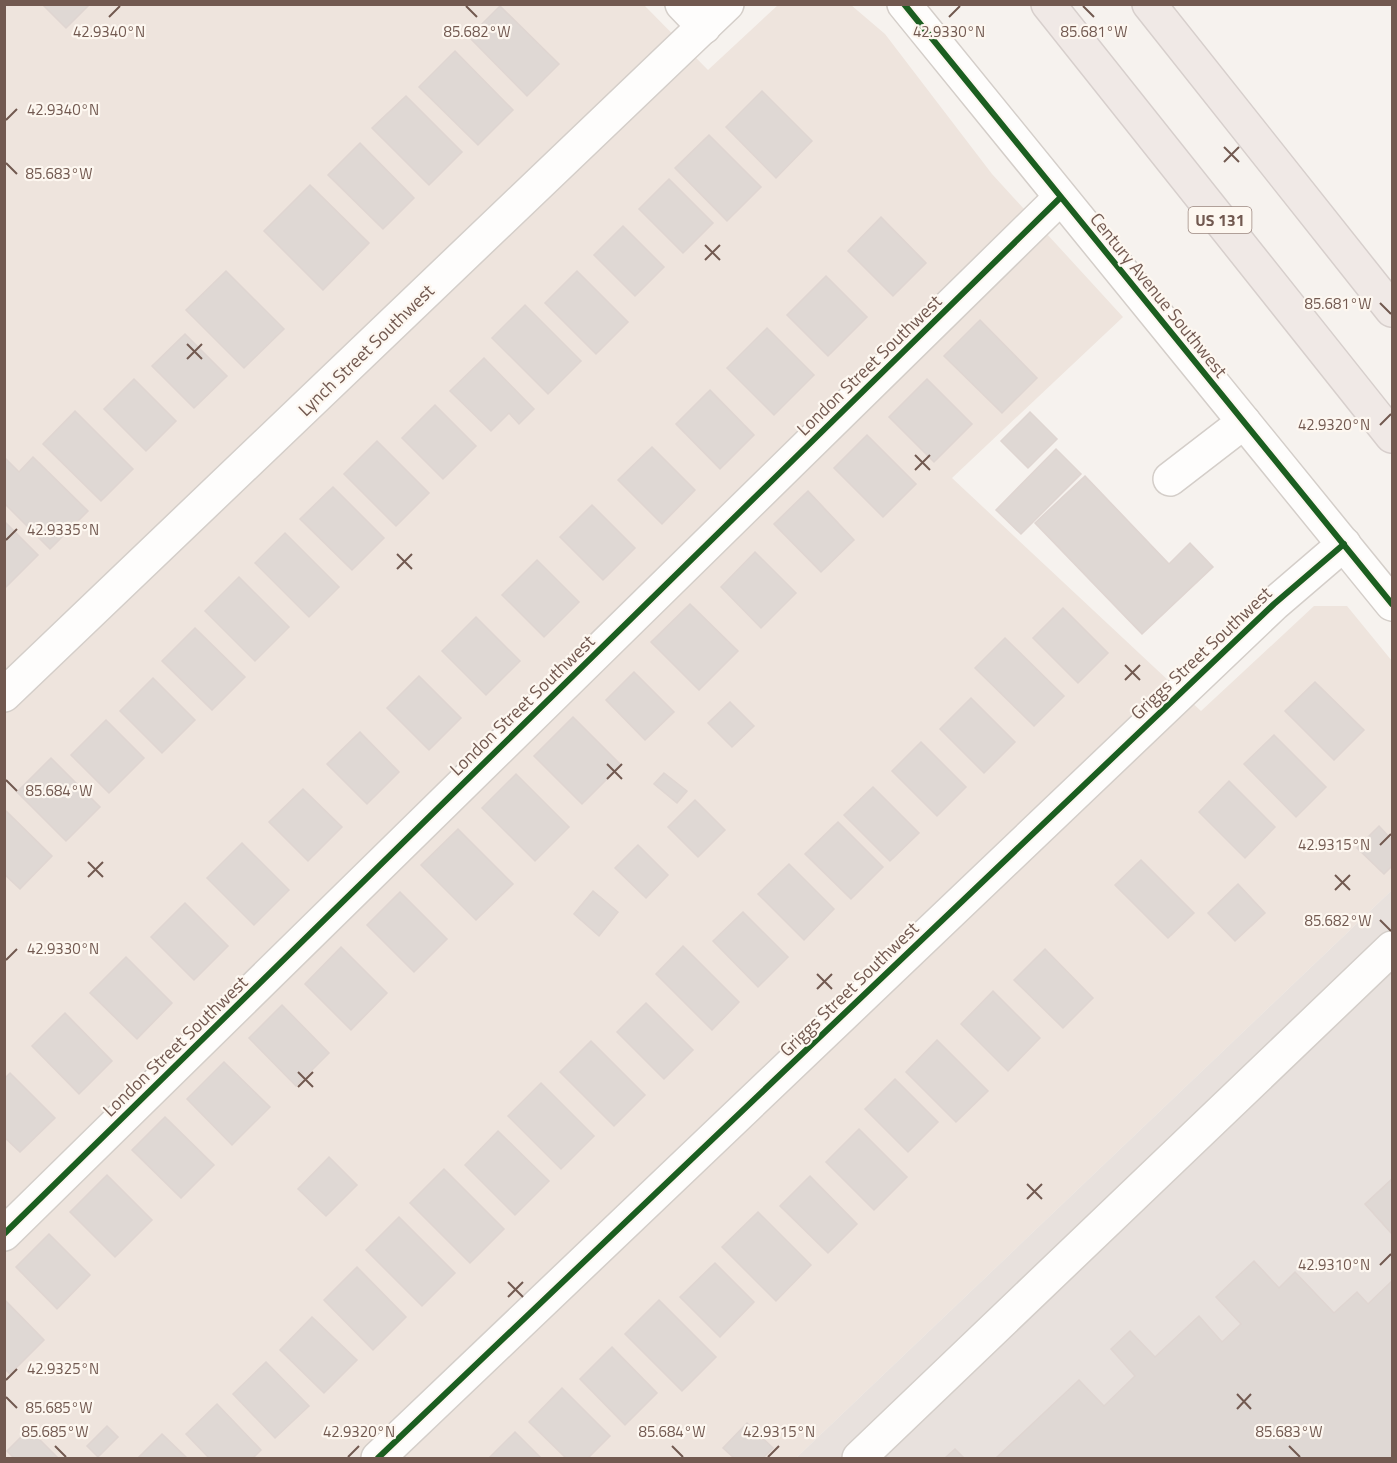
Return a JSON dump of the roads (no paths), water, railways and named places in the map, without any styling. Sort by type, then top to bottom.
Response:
[{"type":"highway","name":"US 131","points":[[1048,4],[1392,436]]},
{"type":"highway","points":[[1149,4],[1392,310]]},
{"type":"street","name":"Lynch Street Southwest","points":[[4,695],[693,16],[727,4]]},
{"type":"street","name":"Century Avenue Southwest","points":[[904,4],[1392,604]]},
{"type":"street","name":"London Street Southwest","points":[[4,1234],[1060,198]]},
{"type":"street","points":[[1170,479],[1244,422]]},
{"type":"street","name":"Griggs Street Southwest","points":[[378,1458],[1274,604],[1344,544]]},
{"type":"street","points":[[859,1458],[1392,948]]}]
